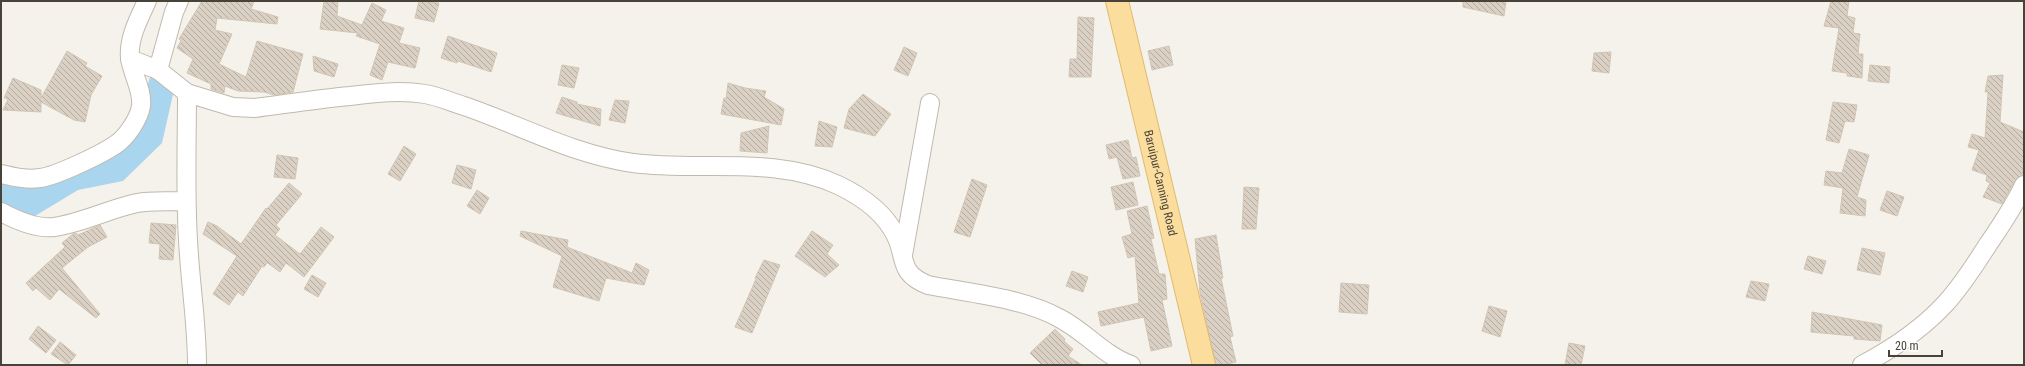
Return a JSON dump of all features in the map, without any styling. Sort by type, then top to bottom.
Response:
[{"type":"main road","name":"Baruipur-Canning Road","points":[[1117,1],[1204,365]]},
{"type":"street","points":[[1,174],[27,178],[52,176],[116,145],[138,116],[141,105],[140,93],[130,59],[130,47],[147,1]]},
{"type":"street","points":[[158,70],[174,12],[179,1]]},
{"type":"street","points":[[130,59],[158,70],[187,93],[233,107],[254,108],[386,92],[426,94],[474,110],[597,156],[633,163],[677,166],[756,166],[810,174],[837,185],[866,200],[884,218],[896,236],[902,260],[909,272],[917,280],[928,285],[1024,304],[1046,311],[1070,325],[1114,359],[1131,365]]},
{"type":"street","points":[[187,93],[186,201],[188,242],[197,340],[197,365]]},
{"type":"street","points":[[902,260],[930,102]]},
{"type":"street","points":[[1862,365],[1919,329],[1946,304],[1970,272],[2022,195]]},
{"type":"street","points":[[1,212],[29,224],[52,227],[76,222],[108,210],[138,203],[186,201]]},
{"type":"water","points":[[153,66],[174,90],[162,143],[123,181],[78,190],[30,219],[1,206],[1,181],[29,185],[136,128]]},
{"type":"building","points":[[202,1],[254,1],[251,9],[278,17],[277,24],[217,18],[215,30],[232,34],[219,64],[246,77],[257,41],[303,54],[293,92],[274,95],[264,92],[238,91],[225,86],[224,93],[211,89],[211,84],[187,73],[193,59],[177,48],[181,41],[179,39]]},
{"type":"building","points":[[324,1],[338,1],[337,16],[362,25],[372,3],[386,10],[381,21],[404,28],[399,43],[420,48],[415,68],[388,62],[382,80],[370,75],[380,44],[356,36],[358,33],[320,29]]},
{"type":"building","points":[[419,1],[439,3],[434,22],[415,18]]},
{"type":"building","points":[[1463,1],[1506,1],[1504,16],[1463,7]]},
{"type":"building","points":[[1831,1],[1849,1],[1847,16],[1855,18],[1853,33],[1860,34],[1858,54],[1863,54],[1862,78],[1847,76],[1847,73],[1832,71],[1839,28],[1824,26]]},
{"type":"building","points":[[1078,17],[1094,18],[1091,77],[1069,77],[1070,59],[1077,59]]},
{"type":"building","points":[[448,36],[497,53],[491,72],[458,61],[457,63],[441,58]]},
{"type":"building","points":[[1169,46],[1173,65],[1152,70],[1148,51]]},
{"type":"building","points":[[904,47],[917,53],[908,76],[894,70]]},
{"type":"building","points":[[67,51],[87,63],[85,66],[102,76],[91,95],[85,122],[74,120],[41,102],[41,112],[3,110],[8,99],[4,98],[13,78],[41,90],[41,98]]},
{"type":"building","points":[[1611,52],[1609,73],[1592,71],[1594,53]]},
{"type":"building","points":[[313,56],[338,64],[334,77],[314,71]]},
{"type":"building","points":[[562,65],[579,68],[574,88],[558,85]]},
{"type":"building","points":[[1870,65],[1890,67],[1889,83],[1868,81]]},
{"type":"building","points":[[2003,75],[2000,122],[2024,132],[2024,164],[2022,175],[2015,180],[2002,204],[1983,197],[1990,183],[1986,181],[1987,175],[1972,170],[1979,150],[1968,147],[1972,134],[1985,138],[1988,92],[1985,92],[1988,76]]},
{"type":"building","points":[[728,83],[745,88],[766,91],[764,97],[784,109],[781,125],[721,114],[724,98],[726,99]]},
{"type":"building","points":[[863,94],[891,114],[875,136],[844,128],[849,109]]},
{"type":"building","points":[[562,97],[577,102],[577,104],[601,109],[600,126],[556,113]]},
{"type":"building","points":[[615,100],[629,101],[625,123],[609,120]]},
{"type":"building","points":[[1833,102],[1857,105],[1854,122],[1845,121],[1839,143],[1826,140]]},
{"type":"building","points":[[819,121],[837,127],[832,147],[815,146]]},
{"type":"building","points":[[769,126],[767,153],[740,151],[741,133]]},
{"type":"building","points":[[1128,140],[1132,158],[1136,157],[1140,176],[1123,179],[1117,157],[1109,159],[1106,145]]},
{"type":"building","points":[[404,146],[416,154],[400,181],[388,174]]},
{"type":"building","points":[[1849,149],[1869,155],[1857,197],[1866,200],[1865,216],[1840,213],[1843,188],[1824,185],[1826,171],[1842,173]]},
{"type":"building","points":[[277,155],[298,158],[295,179],[274,177]]},
{"type":"building","points":[[457,165],[476,170],[471,189],[452,183]]},
{"type":"building","points":[[972,179],[987,185],[970,237],[954,232]]},
{"type":"building","points":[[1133,182],[1138,205],[1116,210],[1111,187]]},
{"type":"building","points":[[289,183],[302,194],[276,225],[280,229],[275,235],[300,254],[321,227],[334,237],[304,277],[286,263],[280,272],[265,261],[267,263],[264,267],[262,266],[243,296],[238,292],[229,305],[213,294],[237,256],[203,234],[208,222],[217,226],[241,244],[266,208],[267,209]]},
{"type":"building","points":[[1244,187],[1259,188],[1256,229],[1242,229]]},
{"type":"building","points":[[477,190],[489,198],[480,214],[467,206]]},
{"type":"building","points":[[1887,191],[1904,197],[1897,216],[1880,210]]},
{"type":"building","points":[[1147,206],[1154,238],[1151,239],[1159,274],[1165,274],[1167,299],[1162,300],[1172,346],[1151,351],[1144,317],[1101,326],[1098,312],[1139,303],[1135,256],[1128,258],[1122,237],[1132,234],[1127,211]]},
{"type":"building","points":[[151,223],[176,225],[173,260],[159,259],[160,244],[149,243]]},
{"type":"building","points":[[100,225],[107,237],[88,247],[62,268],[100,314],[96,318],[59,289],[50,300],[36,288],[33,291],[26,283],[65,247],[62,243],[73,234],[76,233],[78,235]]},
{"type":"building","points":[[521,231],[568,240],[567,247],[632,273],[636,263],[649,270],[644,285],[606,278],[599,301],[553,287],[562,256],[520,236]]},
{"type":"building","points":[[812,231],[833,245],[827,254],[839,265],[825,277],[795,256]]},
{"type":"building","points":[[1216,235],[1223,278],[1221,278],[1233,336],[1230,337],[1236,362],[1223,365],[1216,365],[1200,293],[1195,239]]},
{"type":"building","points":[[1862,248],[1885,253],[1880,275],[1857,270]]},
{"type":"building","points":[[1808,256],[1826,261],[1822,274],[1804,269]]},
{"type":"building","points":[[764,260],[780,265],[752,333],[735,327]]},
{"type":"building","points":[[1072,271],[1088,277],[1083,292],[1066,286]]},
{"type":"building","points":[[312,275],[326,283],[318,297],[304,289]]},
{"type":"building","points":[[1751,281],[1769,284],[1765,301],[1746,297]]},
{"type":"building","points":[[1341,283],[1369,285],[1367,314],[1339,312]]},
{"type":"building","points":[[1489,306],[1507,311],[1500,337],[1482,331]]},
{"type":"building","points":[[1812,312],[1882,325],[1880,341],[1854,339],[1854,336],[1811,332]]},
{"type":"building","points":[[38,326],[56,340],[46,353],[29,339]]},
{"type":"building","points":[[1055,329],[1065,339],[1064,341],[1073,349],[1068,356],[1082,365],[1042,365],[1030,353]]},
{"type":"building","points":[[60,342],[76,355],[68,365],[51,354]]},
{"type":"building","points":[[1569,343],[1585,346],[1581,365],[1565,365]]}]
